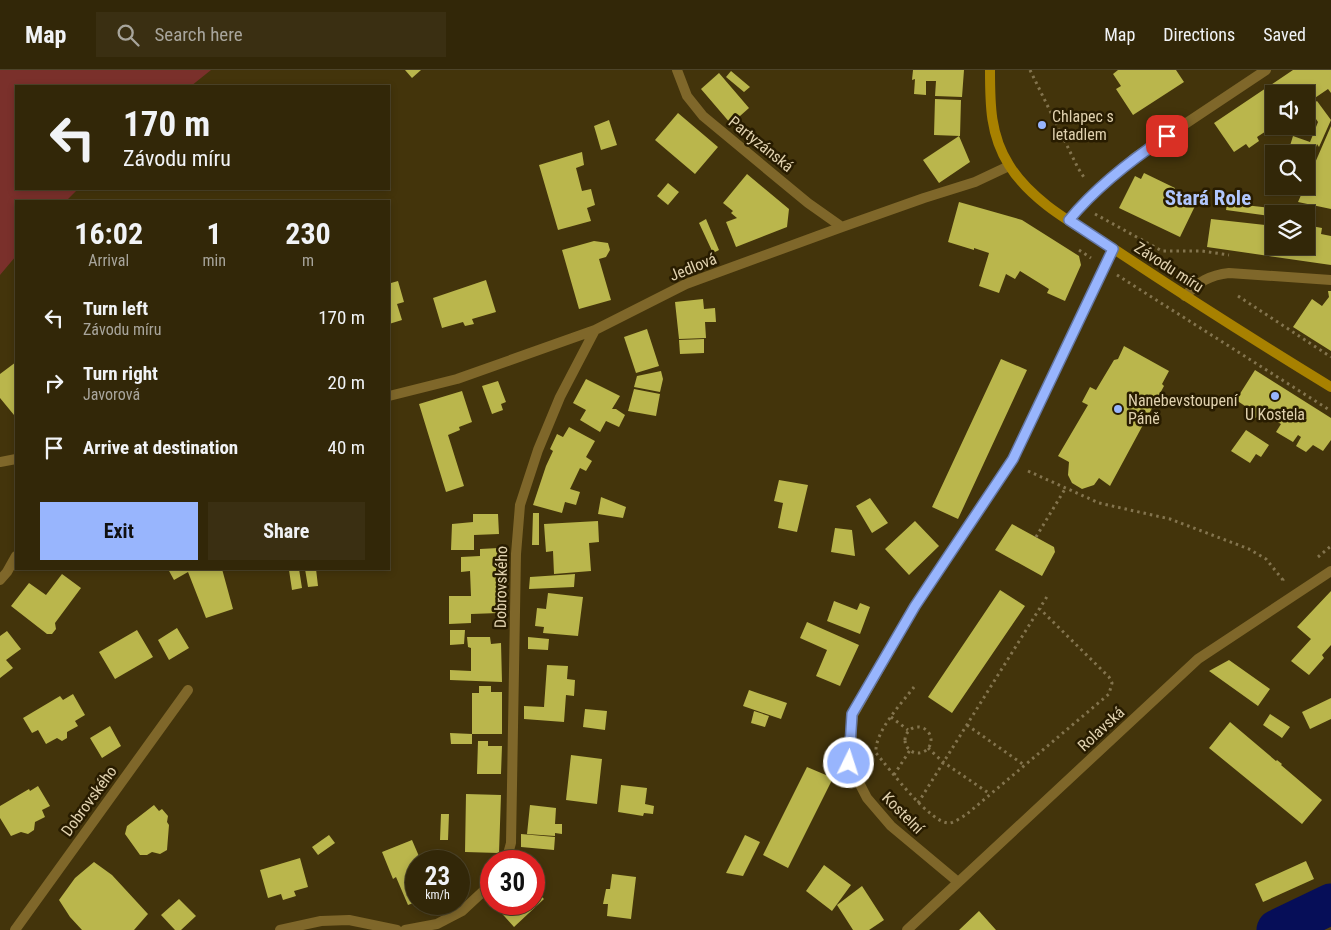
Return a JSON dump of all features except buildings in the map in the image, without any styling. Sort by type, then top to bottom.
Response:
[{"type":"main road","name":"Závodu míru","points":[[990,70],[992,124],[995,137],[1009,166],[1031,192],[1069,220],[1185,296],[1331,387]]},
{"type":"street","name":"Partyzánská","points":[[677,70],[687,96],[703,116],[808,203],[842,227]]},
{"type":"street","points":[[1069,220],[1080,206],[1134,158],[1266,70]]},
{"type":"street","name":"Jedlová","points":[[390,396],[456,379],[596,330],[686,284],[924,198],[975,182],[1009,166]]},
{"type":"street","name":"Kostelní","points":[[958,882],[891,826],[867,798],[849,763],[852,714],[915,606],[1013,459],[1113,249]]},
{"type":"street","points":[[1185,296],[1203,280],[1218,274],[1331,280]]},
{"type":"street","name":"Dobrovského","points":[[509,850],[511,843],[516,554],[520,505],[538,450],[560,397],[596,330]]},
{"type":"street","points":[[0,462],[15,459]]},
{"type":"street","points":[[0,580],[15,558]]},
{"type":"street","name":"Rolavská","points":[[907,930],[1198,659],[1331,571]]},
{"type":"street","name":"Dobrovského","points":[[15,930],[188,690]]},
{"type":"street","points":[[405,930],[438,924],[462,911],[480,894]]},
{"type":"street","points":[[280,930],[321,921],[349,920],[398,930]]},
{"type":"path","points":[[1030,70],[1078,168],[1094,193]]},
{"type":"path","points":[[1080,206],[1162,251],[1202,251],[1238,256]]},
{"type":"path","points":[[1079,250],[1331,411]]},
{"type":"path","points":[[1238,296],[1331,357]]},
{"type":"path","points":[[1028,472],[1099,503],[1170,518],[1249,549],[1266,559],[1283,580],[1276,586]]},
{"type":"path","points":[[1036,537],[1065,489]]},
{"type":"path","points":[[918,803],[1048,595]]},
{"type":"path","points":[[914,687],[880,735],[876,753],[918,803],[944,822],[951,823],[967,814],[1109,694],[1112,683],[1109,677],[1040,609]]},
{"type":"path","points":[[891,717],[908,730]]},
{"type":"path","points":[[967,725],[1024,765]]},
{"type":"path","points":[[916,726],[927,730],[931,738],[928,748],[918,753],[910,750],[904,742],[908,730],[916,726]]},
{"type":"path","points":[[928,748],[944,762],[990,794]]},
{"type":"path","points":[[894,775],[910,750]]},
{"type":"shaded area","points":[[0,70],[211,70],[192,85],[15,85],[15,190],[77,190],[67,200],[15,200],[15,257],[0,275]]},
{"type":"shaded area","points":[[1331,915],[1331,930],[1301,930]]},
{"type":"waterway","points":[[1277,930],[1331,904]]},
{"type":"place","name":"Chlapec s letadlem","points":[[1042,125]]},
{"type":"place","name":"U Kostela","points":[[1275,396]]},
{"type":"place","name":"Nanebevstoupení Páně","points":[[1118,409]]},
{"type":"district","name":"Stará Role","points":[[1208,198]]},
{"type":"route","points":[[849,763],[852,714],[915,606],[1013,459],[1113,249],[1069,220],[1080,206],[1134,158],[1167,136]]}]
